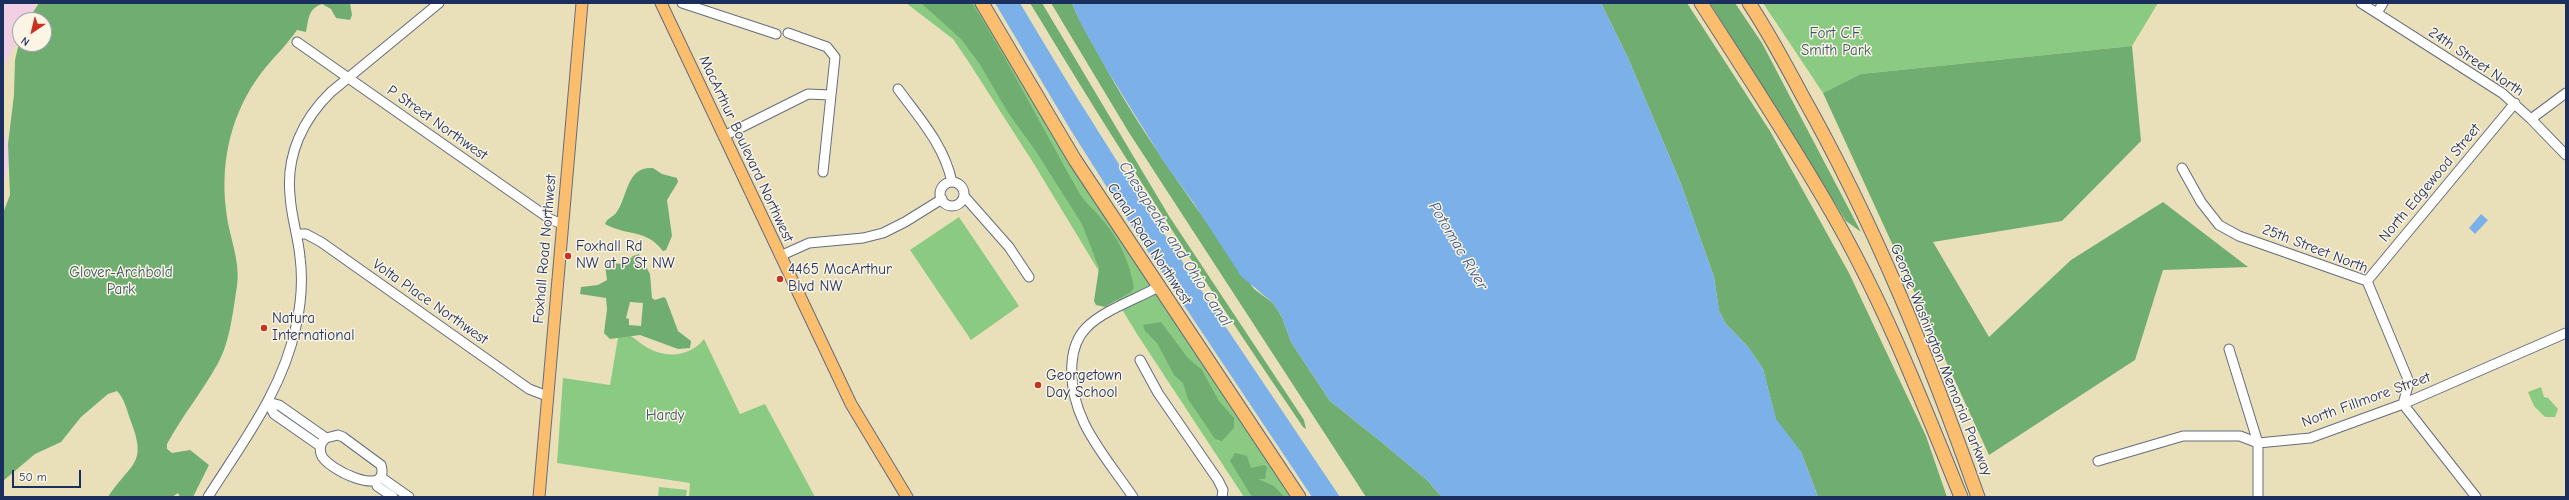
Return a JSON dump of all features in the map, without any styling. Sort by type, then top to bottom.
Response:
[{"type":"highway","name":"Canal Road Northwest","points":[[982,3],[1075,160],[1299,497]]},
{"type":"highway","points":[[1701,3],[1787,137],[1833,214],[1874,295],[1913,380],[1961,497]]},
{"type":"highway","name":"George Washington Memorial Parkway","points":[[1749,3],[1765,27],[1846,175],[1901,294],[1978,497]]},
{"type":"main road","name":"Foxhall Road Northwest","points":[[539,497],[582,3]]},
{"type":"main road","name":"MacArthur Boulevard Northwest","points":[[661,3],[851,404],[907,497]]},
{"type":"street","points":[[208,497],[268,402],[285,366],[298,319],[302,280],[297,234],[289,186],[290,168],[296,146],[305,125],[316,108],[348,78],[438,3]]},
{"type":"street","points":[[682,3],[706,12],[720,14],[776,34]]},
{"type":"street","name":"24th Street North","points":[[2361,3],[2515,103],[2566,155]]},
{"type":"street","points":[[2376,13],[2383,3]]},
{"type":"street","points":[[788,33],[827,47],[835,57],[823,172]]},
{"type":"street","name":"P Street Northwest","points":[[297,42],[550,219],[562,224]]},
{"type":"street","points":[[898,89],[941,149],[948,162],[952,182]]},
{"type":"street","points":[[2532,119],[2566,93]]},
{"type":"street","points":[[724,136],[808,94],[830,95]]},
{"type":"street","name":"North Edgewood Street","points":[[2366,281],[2515,103]]},
{"type":"street","name":"25th Street North","points":[[2182,168],[2201,202],[2219,225],[2239,236],[2366,281],[2409,382],[2403,404]]},
{"type":"street","points":[[964,196],[955,206],[946,204],[940,193],[943,186],[952,182],[961,186],[964,196],[1009,247],[1029,277]]},
{"type":"street","points":[[780,256],[809,243],[863,238],[883,233],[905,222],[942,199]]},
{"type":"street","name":"Volta Place Northwest","points":[[297,234],[306,234],[321,242],[528,388],[547,396]]},
{"type":"street","points":[[1133,497],[1077,411],[1071,387],[1073,357],[1078,338],[1091,323],[1158,287]]},
{"type":"street","name":"North Fillmore Street","points":[[2098,461],[2183,436],[2240,436],[2258,443],[2310,438],[2403,404],[2566,333]]},
{"type":"street","points":[[2229,349],[2258,443],[2258,497]]},
{"type":"street","points":[[1140,360],[1158,393],[1221,483],[1223,490],[1222,497]]},
{"type":"street","points":[[268,402],[279,405],[326,438]]},
{"type":"street","points":[[268,402],[274,414],[320,446]]},
{"type":"street","points":[[2403,404],[2476,497]]},
{"type":"street","points":[[380,482],[370,488],[357,485],[326,462],[321,456],[320,446],[326,438],[338,435],[376,460],[381,465],[380,482],[393,497]]},
{"type":"street","points":[[380,482],[409,497]]},
{"type":"shaded area","points":[[3,3],[37,3],[33,12],[12,12],[12,52],[4,66],[3,79]]},
{"type":"shaded area","points":[[3,131],[11,152],[3,188]]},
{"type":"green space","name":"Glover-Archbold Park","points":[[39,3],[350,3],[352,15],[350,20],[336,18],[331,9],[322,4],[317,6],[312,11],[306,32],[297,30],[262,72],[252,87],[243,103],[230,137],[225,172],[226,209],[236,257],[238,276],[228,337],[217,365],[167,444],[167,449],[172,453],[190,450],[209,465],[193,497],[180,497],[178,493],[172,497],[108,497],[135,462],[138,446],[125,404],[117,391],[108,394],[81,417],[61,442],[35,454],[3,481],[3,213],[10,195],[8,144],[14,95],[15,60],[17,52],[52,52],[52,12],[33,12]]},
{"type":"green space","points":[[906,3],[975,3],[1014,69],[1293,497],[1244,497],[1137,334],[1034,164],[953,39]]},
{"type":"green space","points":[[921,3],[972,3],[1013,72],[1080,194],[1106,224],[1120,246],[1132,279],[1134,288],[1131,292],[1105,307],[1096,305],[1094,301],[1099,268],[1082,224],[1035,150],[1009,114],[979,63],[961,39]]},
{"type":"green space","points":[[1030,3],[1042,3],[1169,216],[1304,420],[1306,429],[1303,427],[1198,270]]},
{"type":"green space","points":[[1051,3],[1072,3],[1078,18],[1136,118],[1174,176],[1254,289],[1273,303],[1282,317],[1291,342],[1330,401],[1427,480],[1442,497],[1366,497],[1128,131]]},
{"type":"green space","points":[[1601,3],[1687,3],[1770,131],[1849,273],[1926,436],[1947,497],[1818,497],[1801,452],[1776,420],[1763,369],[1748,347],[1726,324],[1719,311],[1714,277],[1681,184],[1628,58]]},
{"type":"green space","points":[[1710,3],[1735,3],[1762,43],[1861,232],[1846,221]]},
{"type":"green space","name":"Fort C.F. Smith Park","points":[[1763,3],[2158,3],[2132,46],[1861,74],[1823,93]]},
{"type":"green space","points":[[2132,46],[2141,141],[2062,221],[1933,242],[1989,337],[2071,260],[2163,202],[2248,267],[2163,270],[2135,360],[1989,455],[1823,93],[1861,74]]},
{"type":"green space","points":[[653,168],[662,174],[677,178],[678,182],[667,200],[672,236],[666,250],[663,251],[650,239],[605,224],[607,220],[616,213],[633,177],[644,169]]},
{"type":"green space","points":[[959,217],[1019,306],[971,340],[910,250]]},
{"type":"green space","points":[[639,254],[650,274],[652,298],[655,300],[664,297],[666,299],[678,331],[691,341],[690,348],[678,349],[640,335],[610,339],[604,333],[607,309],[606,298],[580,294],[581,287],[598,285],[607,280],[605,265],[607,263],[625,264],[633,256]],"holes":[[[630,302],[643,303],[641,326],[629,325],[629,319],[626,318]]]},
{"type":"green space","points":[[1161,322],[1187,357],[1202,370],[1219,401],[1234,418],[1234,428],[1222,441],[1215,439],[1188,399],[1183,383],[1174,375],[1157,343],[1145,331],[1143,325]]},
{"type":"green space","name":"Hardy","points":[[619,332],[631,336],[644,346],[663,354],[678,354],[686,352],[699,345],[704,339],[740,414],[765,404],[815,497],[689,497],[690,483],[557,463],[563,378],[610,385]]},
{"type":"green space","points":[[2541,387],[2544,397],[2548,398],[2558,409],[2555,417],[2545,417],[2534,406],[2528,392]]},
{"type":"green space","points":[[1235,453],[1247,456],[1251,468],[1264,465],[1267,467],[1265,479],[1258,479],[1274,486],[1284,497],[1252,497],[1230,461]]},
{"type":"green space","points":[[659,487],[687,490],[686,497],[658,497]]},
{"type":"water","points":[[995,3],[1020,3],[1096,129],[1136,191],[1340,497],[1312,497],[1141,241],[1070,129]]},
{"type":"water","name":"Potomac River","points":[[1072,3],[1601,3],[1628,58],[1681,184],[1714,277],[1719,311],[1726,324],[1748,347],[1763,369],[1776,419],[1801,452],[1818,497],[1442,497],[1427,480],[1330,401],[1291,342],[1282,317],[1273,303],[1241,276],[1193,202],[1166,165],[1107,70],[1080,22]]},
{"type":"water","points":[[2481,214],[2488,220],[2475,234],[2469,228]]},
{"type":"place","name":"Foxhall Rd NW at P St NW","points":[[568,256]]},
{"type":"place","name":"4465 MacArthur Blvd NW","points":[[780,279]]},
{"type":"place","name":"Natura International","points":[[264,328]]},
{"type":"place","name":"Georgetown Day School","points":[[1038,385]]},
{"type":"water label","name":"Chesapeake and Ohio Canal","points":[[1175,244]]}]
